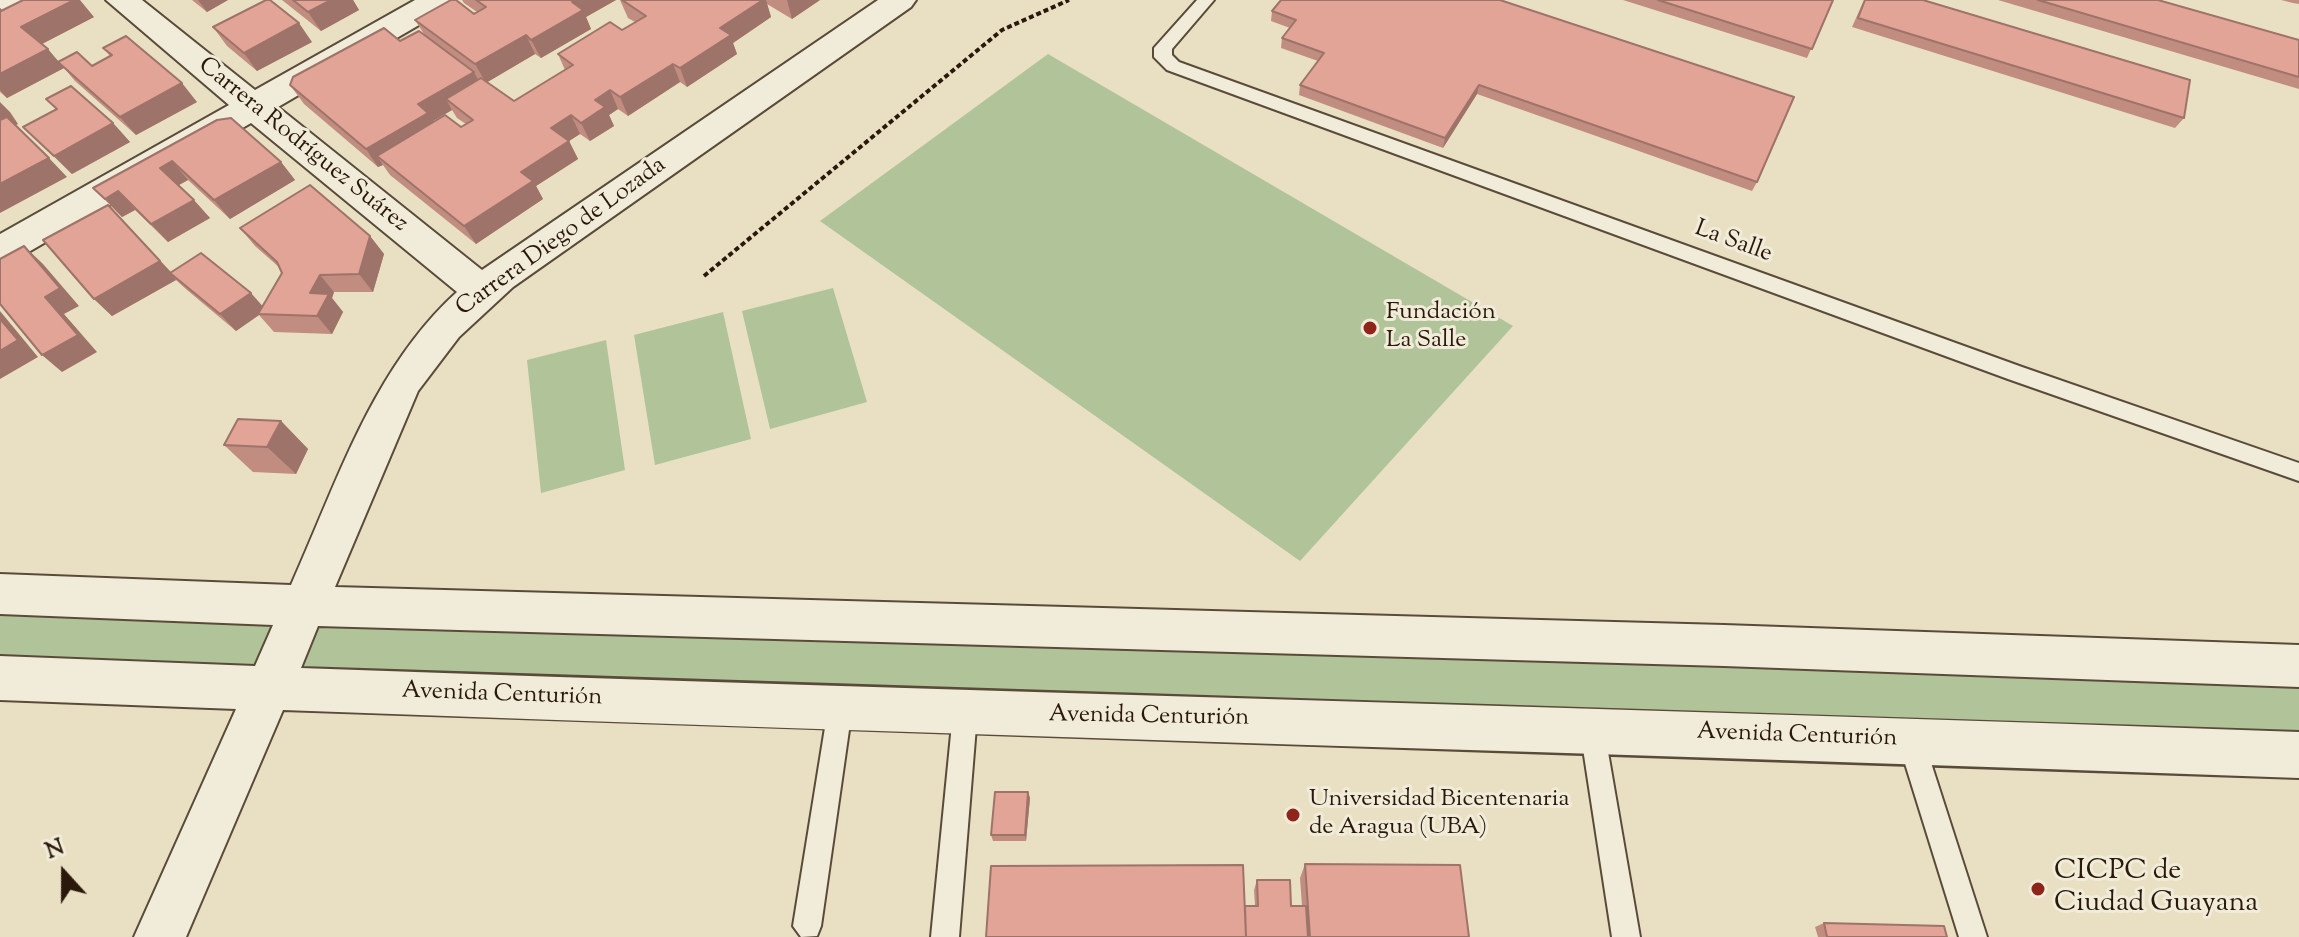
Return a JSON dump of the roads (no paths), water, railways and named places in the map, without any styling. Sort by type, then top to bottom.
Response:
[{"type":"street","points":[[0,8],[16,0]]},
{"type":"street","name":"Carrera Rodríguez Suárez","points":[[122,0],[482,291]]},
{"type":"street","points":[[0,251],[439,0]]},
{"type":"street","name":"Carrera Diego de Lozada","points":[[160,937],[401,385],[425,346],[482,291],[900,0]]},
{"type":"street","points":[[0,594],[1870,648],[2299,666]]},
{"type":"street","name":"Avenida Centurión","points":[[0,678],[965,714],[1592,729],[2299,755]]},
{"type":"lane","name":"La Salle","points":[[1206,0],[1163,48],[1163,57],[1173,66],[2015,373],[2299,472]]},
{"type":"lane","points":[[807,926],[840,709]]},
{"type":"lane","points":[[945,937],[965,714]]},
{"type":"lane","points":[[1592,729],[1626,937]]},
{"type":"lane","points":[[1911,741],[1973,937]]},
{"type":"place","name":"Fundación La Salle","points":[[1370,328]]},
{"type":"place","name":"Universidad Bicentenaria de Aragua (UBA)","points":[[1293,815]]},
{"type":"place","name":"CICPC de Ciudad Guayana","points":[[2038,889]]}]
